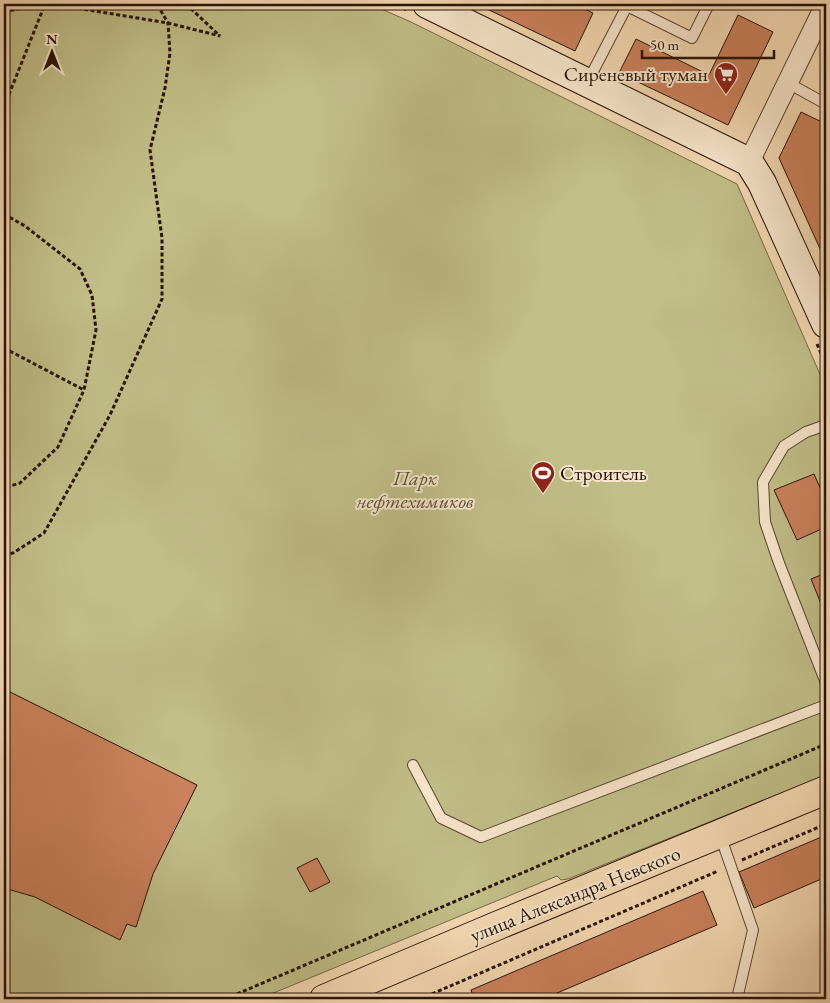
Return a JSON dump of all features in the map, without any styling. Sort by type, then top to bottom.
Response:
[{"type":"main road","name":"улица Александра Невского","points":[[324,999],[826,790]]},
{"type":"street","points":[[749,162],[826,4]]},
{"type":"street","points":[[419,8],[587,83],[749,162],[762,183],[822,319]]},
{"type":"lane","points":[[587,83],[625,5],[692,38],[709,4]]},
{"type":"lane","points":[[788,83],[826,104]]},
{"type":"lane","points":[[826,424],[806,432],[784,446],[764,482],[765,522],[826,683]]},
{"type":"lane","points":[[413,765],[441,818],[481,837],[826,706]]},
{"type":"lane","points":[[720,834],[753,930],[737,999]]},
{"type":"path","points":[[4,12],[41,4]]},
{"type":"path","points":[[4,107],[45,4]]},
{"type":"path","points":[[52,4],[168,23],[220,36],[186,4]]},
{"type":"path","points":[[4,555],[14,553],[44,533],[110,415],[162,298],[162,238],[150,150],[165,88],[170,53],[168,23],[157,4]]},
{"type":"path","points":[[393,4],[419,8]]},
{"type":"path","points":[[4,214],[25,226],[80,269],[92,295],[96,330],[84,390],[58,447],[20,483],[4,488]]},
{"type":"path","points":[[822,319],[826,365]]},
{"type":"path","points":[[4,348],[84,390]]},
{"type":"path","points":[[225,999],[826,744]]},
{"type":"path","points":[[420,999],[826,824]]},
{"type":"green space","name":"Парк нефтехимиков","points":[[4,4],[370,4],[411,22],[737,184],[826,388],[826,775],[568,879],[561,880],[557,876],[259,999],[4,999]]},
{"type":"building","points":[[489,4],[560,4],[564,6],[565,4],[574,4],[593,13],[575,51],[487,9]]},
{"type":"building","points":[[738,15],[773,32],[728,125],[619,73],[636,39],[709,75]]},
{"type":"building","points":[[801,112],[826,124],[826,262],[779,158]]},
{"type":"building","points":[[814,474],[826,501],[826,527],[797,540],[774,490]]},
{"type":"building","points":[[826,573],[826,616],[811,579]]},
{"type":"building","points":[[4,689],[197,785],[153,874],[136,927],[127,924],[120,940],[35,897],[4,888]]},
{"type":"building","points":[[826,835],[826,877],[754,908],[739,872]]},
{"type":"building","points":[[317,858],[330,882],[310,892],[297,868]]},
{"type":"building","points":[[703,891],[717,925],[543,999],[474,999],[471,990]]},
{"type":"place","name":"Сиреневый туман","points":[[726,95]]},
{"type":"place","name":"Строитель","points":[[543,494]]}]
